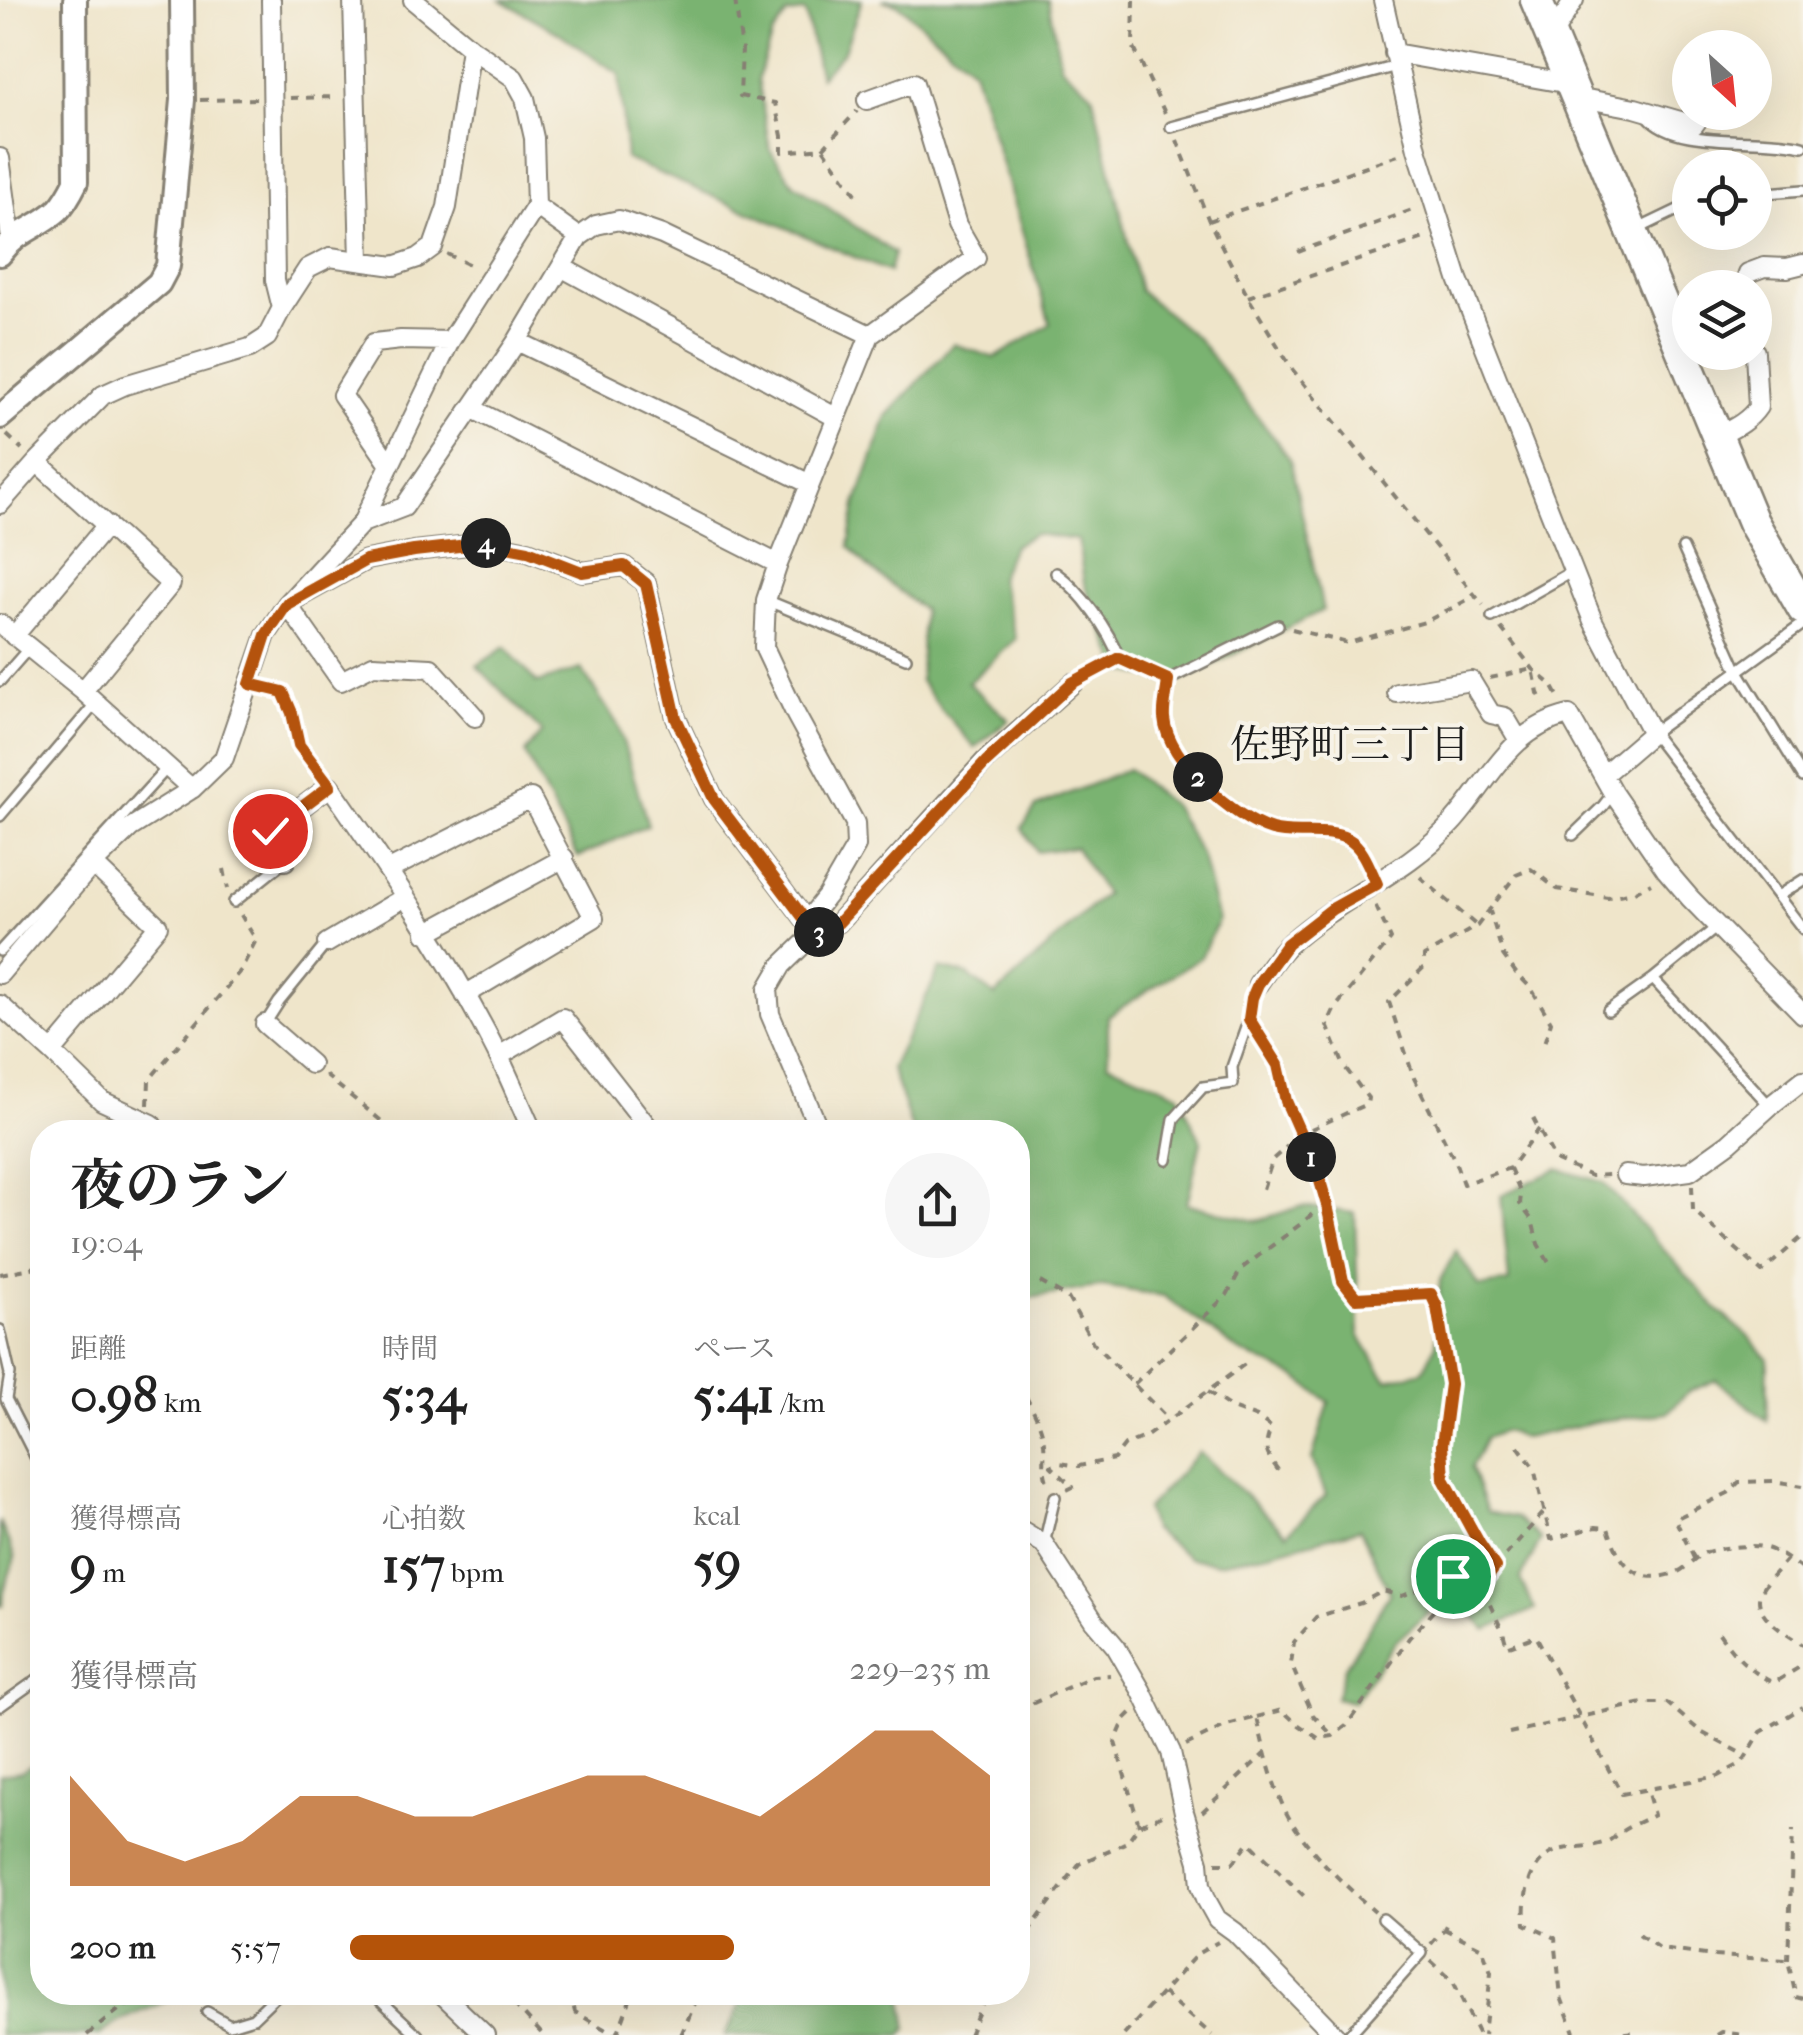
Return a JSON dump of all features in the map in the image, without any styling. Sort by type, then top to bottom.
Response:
[{"type":"main road","points":[[1536,0],[1753,522],[1803,609]]},
{"type":"street","points":[[6,247],[56,212],[76,182],[74,0]]},
{"type":"street","points":[[0,417],[160,283],[168,266],[183,100],[182,0]]},
{"type":"street","points":[[271,0],[275,280],[282,308]]},
{"type":"street","points":[[353,0],[360,261]]},
{"type":"street","points":[[0,974],[93,864],[130,828],[192,789],[224,758],[266,635],[287,604],[362,523],[450,341],[536,206],[534,138],[525,98],[514,78],[413,0]]},
{"type":"street","points":[[1383,0],[1417,149],[1458,279],[1593,621],[1652,733],[1603,775]]},
{"type":"street","points":[[1550,36],[1574,0]]},
{"type":"street","points":[[0,504],[103,395],[146,378],[250,348],[267,337],[308,268],[330,257],[394,266],[418,258],[434,247],[447,207],[471,48]]},
{"type":"street","points":[[1395,59],[1573,90],[1672,119]]},
{"type":"street","points":[[815,1120],[770,1014],[768,989],[811,927],[856,846],[855,823],[764,648],[766,600],[870,334],[976,258],[958,225],[914,83],[867,100]]},
{"type":"street","points":[[0,158],[6,247]]},
{"type":"street","points":[[536,206],[579,237]]},
{"type":"street","points":[[362,523],[404,507],[518,341],[579,237],[596,225],[619,220],[662,235],[870,334]]},
{"type":"street","points":[[1755,270],[1803,264]]},
{"type":"street","points":[[561,267],[837,418]]},
{"type":"street","points":[[390,465],[342,395],[374,343],[450,341]]},
{"type":"street","points":[[518,341],[810,484]]},
{"type":"street","points":[[1717,437],[1736,428],[1758,407],[1756,370]]},
{"type":"street","points":[[471,408],[778,564]]},
{"type":"street","points":[[37,462],[171,584],[89,697]]},
{"type":"street","points":[[107,525],[14,636],[192,789]]},
{"type":"street","points":[[287,604],[366,560],[414,551],[486,543],[528,551],[582,572],[624,566],[646,584],[676,718],[714,799],[811,927]]},
{"type":"street","points":[[287,604],[341,681],[374,666],[431,668],[475,717]]},
{"type":"street","points":[[1397,692],[1471,682],[1492,714],[1505,717],[1518,739]]},
{"type":"street","points":[[811,927],[838,923],[986,762],[1072,683]]},
{"type":"street","points":[[1258,984],[1287,944],[1332,909],[1405,864],[1451,824],[1518,739],[1550,720],[1568,715],[1666,870],[1803,1014]]},
{"type":"street","points":[[286,861],[270,831],[330,786],[389,870],[466,995],[528,1120]]},
{"type":"street","points":[[389,870],[531,798],[594,918],[466,995]]},
{"type":"street","points":[[426,933],[564,858]]},
{"type":"street","points":[[52,1052],[158,926],[93,864]]},
{"type":"street","points":[[327,943],[405,897]]},
{"type":"street","points":[[0,1005],[102,1101],[151,1120]]},
{"type":"street","points":[[499,1056],[563,1018],[643,1120]]},
{"type":"street","points":[[265,1024],[311,1064]]},
{"type":"street","points":[[1624,1175],[1690,1172],[1803,1080]]},
{"type":"street","points":[[1030,1535],[1044,1544],[1143,1694],[1171,1752],[1200,1862],[1201,1885],[1217,1919],[1235,1932],[1335,2035]]},
{"type":"street","points":[[454,2005],[485,2035]]},
{"type":"lane","points":[[1172,127],[1395,59]]},
{"type":"lane","points":[[1644,112],[1654,124],[1686,136],[1752,142],[1782,140],[1803,146]]},
{"type":"lane","points":[[1772,193],[1803,190]]},
{"type":"lane","points":[[1632,232],[1672,213]]},
{"type":"lane","points":[[1683,548],[1738,671],[1803,777]]},
{"type":"lane","points":[[1492,617],[1573,572]]},
{"type":"lane","points":[[1056,574],[1070,584],[1113,642],[1119,658],[1168,680],[1278,625]]},
{"type":"lane","points":[[766,600],[906,658]]},
{"type":"lane","points":[[1803,624],[1652,733],[1803,929]]},
{"type":"lane","points":[[0,681],[14,636]]},
{"type":"lane","points":[[1072,683],[1119,658]]},
{"type":"lane","points":[[0,816],[89,697]]},
{"type":"lane","points":[[0,951],[168,768]]},
{"type":"lane","points":[[1573,835],[1614,792]]},
{"type":"lane","points":[[1305,832],[1329,833],[1350,840],[1361,852],[1372,886]]},
{"type":"lane","points":[[234,902],[286,861]]},
{"type":"lane","points":[[1778,896],[1803,880]]},
{"type":"lane","points":[[1608,1011],[1718,925]]},
{"type":"lane","points":[[265,1024],[327,943]]},
{"type":"lane","points":[[1653,979],[1770,1106]]},
{"type":"lane","points":[[1167,1160],[1174,1120],[1203,1087],[1233,1084],[1232,1067],[1258,984]]},
{"type":"lane","points":[[1249,1019],[1278,1065],[1286,1101],[1318,1174]]},
{"type":"lane","points":[[0,1330],[10,1374],[6,1399],[30,1446]]},
{"type":"lane","points":[[1044,1544],[1055,1496]]},
{"type":"lane","points":[[0,1706],[30,1685]]},
{"type":"lane","points":[[1349,2035],[1422,1953],[1382,1918]]},
{"type":"lane","points":[[207,2012],[230,2025],[253,2018],[266,2005]]},
{"type":"lane","points":[[386,2005],[418,2035]]},
{"type":"path","points":[[734,0],[742,49],[740,96],[775,103],[782,152],[823,148],[867,100]]},
{"type":"path","points":[[1134,0],[1133,46],[1172,127],[1209,221],[1248,297],[1292,369],[1533,669],[1552,686],[1568,715]]},
{"type":"path","points":[[823,148],[858,197]]},
{"type":"path","points":[[1209,221],[1417,149]]},
{"type":"path","points":[[1298,252],[1434,202]]},
{"type":"path","points":[[1248,297],[1443,232]]},
{"type":"path","points":[[434,247],[490,275]]},
{"type":"path","points":[[0,428],[37,462]]},
{"type":"path","points":[[1278,625],[1348,644],[1425,622],[1475,596]]},
{"type":"path","points":[[1471,682],[1533,669]]},
{"type":"path","points":[[1168,680],[1164,720],[1172,744],[1188,767],[1212,792],[1256,824],[1276,832],[1305,832]]},
{"type":"path","points":[[250,684],[283,692],[299,745],[330,786]]},
{"type":"path","points":[[1405,864],[1478,926]]},
{"type":"path","points":[[158,1120],[148,1104],[149,1080],[241,970],[256,940],[228,892],[224,869]]},
{"type":"path","points":[[1539,1129],[1510,1168],[1463,1184],[1448,1144],[1414,1078],[1389,1002],[1424,966],[1424,956],[1478,926],[1516,875],[1531,869],[1557,888],[1608,898],[1634,892],[1654,882],[1666,870]]},
{"type":"path","points":[[1264,1189],[1273,1159],[1300,1134],[1367,1104],[1368,1098],[1344,1066],[1326,1025],[1390,939],[1372,886]]},
{"type":"path","points":[[1489,908],[1503,955],[1531,988],[1552,1022],[1543,1046]]},
{"type":"path","points":[[311,1064],[380,1120]]},
{"type":"path","points":[[1533,1118],[1555,1160],[1591,1176],[1624,1175]]},
{"type":"path","points":[[1510,1168],[1520,1204],[1532,1220],[1538,1244],[1552,1268]]},
{"type":"path","points":[[1690,1172],[1693,1210],[1762,1272],[1803,1236]]},
{"type":"path","points":[[1318,1174],[1343,1281],[1356,1298],[1431,1294],[1437,1307],[1450,1384],[1442,1445],[1444,1479],[1495,1567]]},
{"type":"path","points":[[1134,1384],[1227,1295],[1240,1268],[1327,1205]]},
{"type":"path","points":[[0,1274],[30,1268]]},
{"type":"path","points":[[1040,1282],[1068,1298],[1093,1343],[1169,1420]]},
{"type":"path","points":[[1030,1404],[1044,1440],[1044,1478],[1055,1496],[1073,1486],[1051,1466],[1079,1466],[1114,1459],[1125,1445],[1147,1436],[1244,1364]]},
{"type":"path","points":[[1208,1392],[1271,1427],[1266,1454],[1278,1470]]},
{"type":"path","points":[[1518,1446],[1534,1468],[1551,1539],[1596,1527],[1608,1528],[1616,1554],[1636,1573],[1654,1576],[1677,1573],[1706,1552],[1763,1546],[1803,1570]]},
{"type":"path","points":[[1694,1558],[1676,1519],[1728,1493],[1739,1482],[1803,1486]]},
{"type":"path","points":[[1171,1752],[1227,1725],[1282,1710],[1318,1738],[1334,1736],[1346,1726],[1409,1638],[1445,1598],[1481,1586],[1546,1512]]},
{"type":"path","points":[[1786,1558],[1760,1594],[1760,1604],[1768,1620],[1803,1645]]},
{"type":"path","points":[[1334,1736],[1313,1715],[1290,1664],[1294,1642],[1316,1616],[1361,1603],[1382,1590],[1402,1596],[1453,1576],[1471,1576],[1481,1586],[1507,1647],[1536,1636],[1622,1794],[1718,1776],[1742,1764],[1761,1732],[1803,1707]]},
{"type":"path","points":[[1719,1633],[1733,1654],[1774,1683],[1803,1665]]},
{"type":"path","points":[[1030,1705],[1094,1676],[1110,1676],[1143,1694],[1115,1742],[1139,1825]]},
{"type":"path","points":[[1509,1733],[1643,1703],[1667,1702],[1701,1732],[1746,1756]]},
{"type":"path","points":[[1257,1718],[1264,1754],[1288,1818],[1330,1872],[1382,1918]]},
{"type":"path","points":[[1030,1929],[1078,1864],[1127,1842],[1139,1825],[1168,1812],[1186,1818],[1264,1754]]},
{"type":"path","points":[[1575,2035],[1562,1997],[1555,1938],[1525,1924],[1523,1906],[1528,1881],[1545,1858],[1560,1850],[1610,1841],[1654,1815],[1647,1790]]},
{"type":"path","points":[[1793,1829],[1788,1960],[1796,1997],[1803,1999]]},
{"type":"path","points":[[1200,1862],[1233,1864],[1249,1842],[1306,1898]]},
{"type":"path","points":[[1448,1919],[1422,1953],[1453,1981],[1482,2035]]},
{"type":"path","points":[[1444,1929],[1482,1948],[1491,1972],[1482,2035]]},
{"type":"path","points":[[1124,2035],[1197,1954],[1235,1932]]},
{"type":"path","points":[[1639,1934],[1660,1949],[1788,1960]]},
{"type":"path","points":[[1163,1994],[1212,2035]]},
{"type":"path","points":[[87,2035],[128,2005]]},
{"type":"path","points":[[515,2005],[543,2035]]},
{"type":"path","points":[[573,2005],[575,2012],[616,2035],[628,2005]]},
{"type":"path","points":[[681,2035],[694,2005]]},
{"type":"path","points":[[969,2035],[982,2005]]},
{"type":"path","points":[[1608,2035],[1638,2035]]},
{"type":"path","points":[[1716,2035],[1744,2035]]},
{"type":"green space","points":[[501,0],[862,0],[844,51],[820,77],[805,12],[787,14],[772,35],[758,78],[770,150],[794,184],[894,253],[889,272],[626,159],[619,74]]},
{"type":"green space","points":[[882,0],[1048,0],[1061,66],[1092,93],[1140,291],[1199,340],[1290,459],[1323,610],[1176,683],[1120,670],[1084,583],[1078,540],[1034,534],[1013,546],[999,578],[1016,639],[968,683],[1009,720],[975,748],[920,681],[923,610],[866,565],[849,546],[856,505],[887,416],[953,344],[995,358],[1050,324],[973,69],[899,5]]},
{"type":"green space","points":[[505,647],[537,683],[581,669],[618,725],[648,825],[578,857],[525,753],[542,732],[477,666]]},
{"type":"green space","points":[[1128,769],[1173,806],[1202,857],[1218,921],[1201,957],[1108,1016],[1108,1063],[1178,1093],[1201,1141],[1187,1204],[1256,1221],[1303,1206],[1355,1213],[1359,1335],[1387,1380],[1423,1371],[1436,1344],[1440,1280],[1456,1251],[1480,1287],[1509,1282],[1501,1195],[1558,1169],[1603,1182],[1717,1309],[1768,1359],[1767,1421],[1716,1380],[1688,1392],[1667,1413],[1599,1421],[1525,1438],[1504,1431],[1486,1438],[1471,1468],[1487,1512],[1516,1518],[1541,1539],[1520,1580],[1535,1609],[1486,1630],[1451,1592],[1396,1641],[1353,1702],[1336,1698],[1344,1669],[1390,1593],[1360,1529],[1218,1563],[1189,1558],[1152,1529],[1146,1509],[1199,1452],[1287,1534],[1326,1495],[1312,1459],[1329,1402],[1296,1377],[1239,1351],[1164,1296],[1103,1286],[1030,1298],[1030,1120],[909,1120],[891,1068],[940,968],[968,975],[995,996],[1105,894],[1075,847],[1037,852],[1022,828],[1036,807]]},
{"type":"green space","points":[[0,1521],[15,1558],[3,1606],[0,1606]]},
{"type":"green space","points":[[30,1766],[30,2005],[157,2005],[99,2035],[0,2035],[0,1774]]},
{"type":"green space","points":[[740,2005],[904,2005],[908,2028],[901,2035],[725,2035]]},
{"type":"district","name":"佐野町三丁目","points":[[1350,745]]},
{"type":"route","points":[[270,831],[330,786],[299,745],[283,692],[250,684],[266,635],[287,604],[366,560],[414,551],[486,543],[528,551],[582,572],[624,566],[646,584],[676,718],[714,799],[815,933],[838,923],[986,762],[1072,683],[1119,658],[1168,680],[1164,720],[1172,744],[1212,792],[1242,816],[1276,832],[1329,833],[1350,840],[1361,852],[1377,884],[1332,909],[1287,944],[1258,984],[1249,1019],[1278,1065],[1286,1101],[1318,1174],[1343,1281],[1356,1298],[1431,1294],[1437,1307],[1450,1384],[1442,1445],[1444,1479],[1495,1567],[1481,1586],[1471,1576],[1453,1576]]}]
